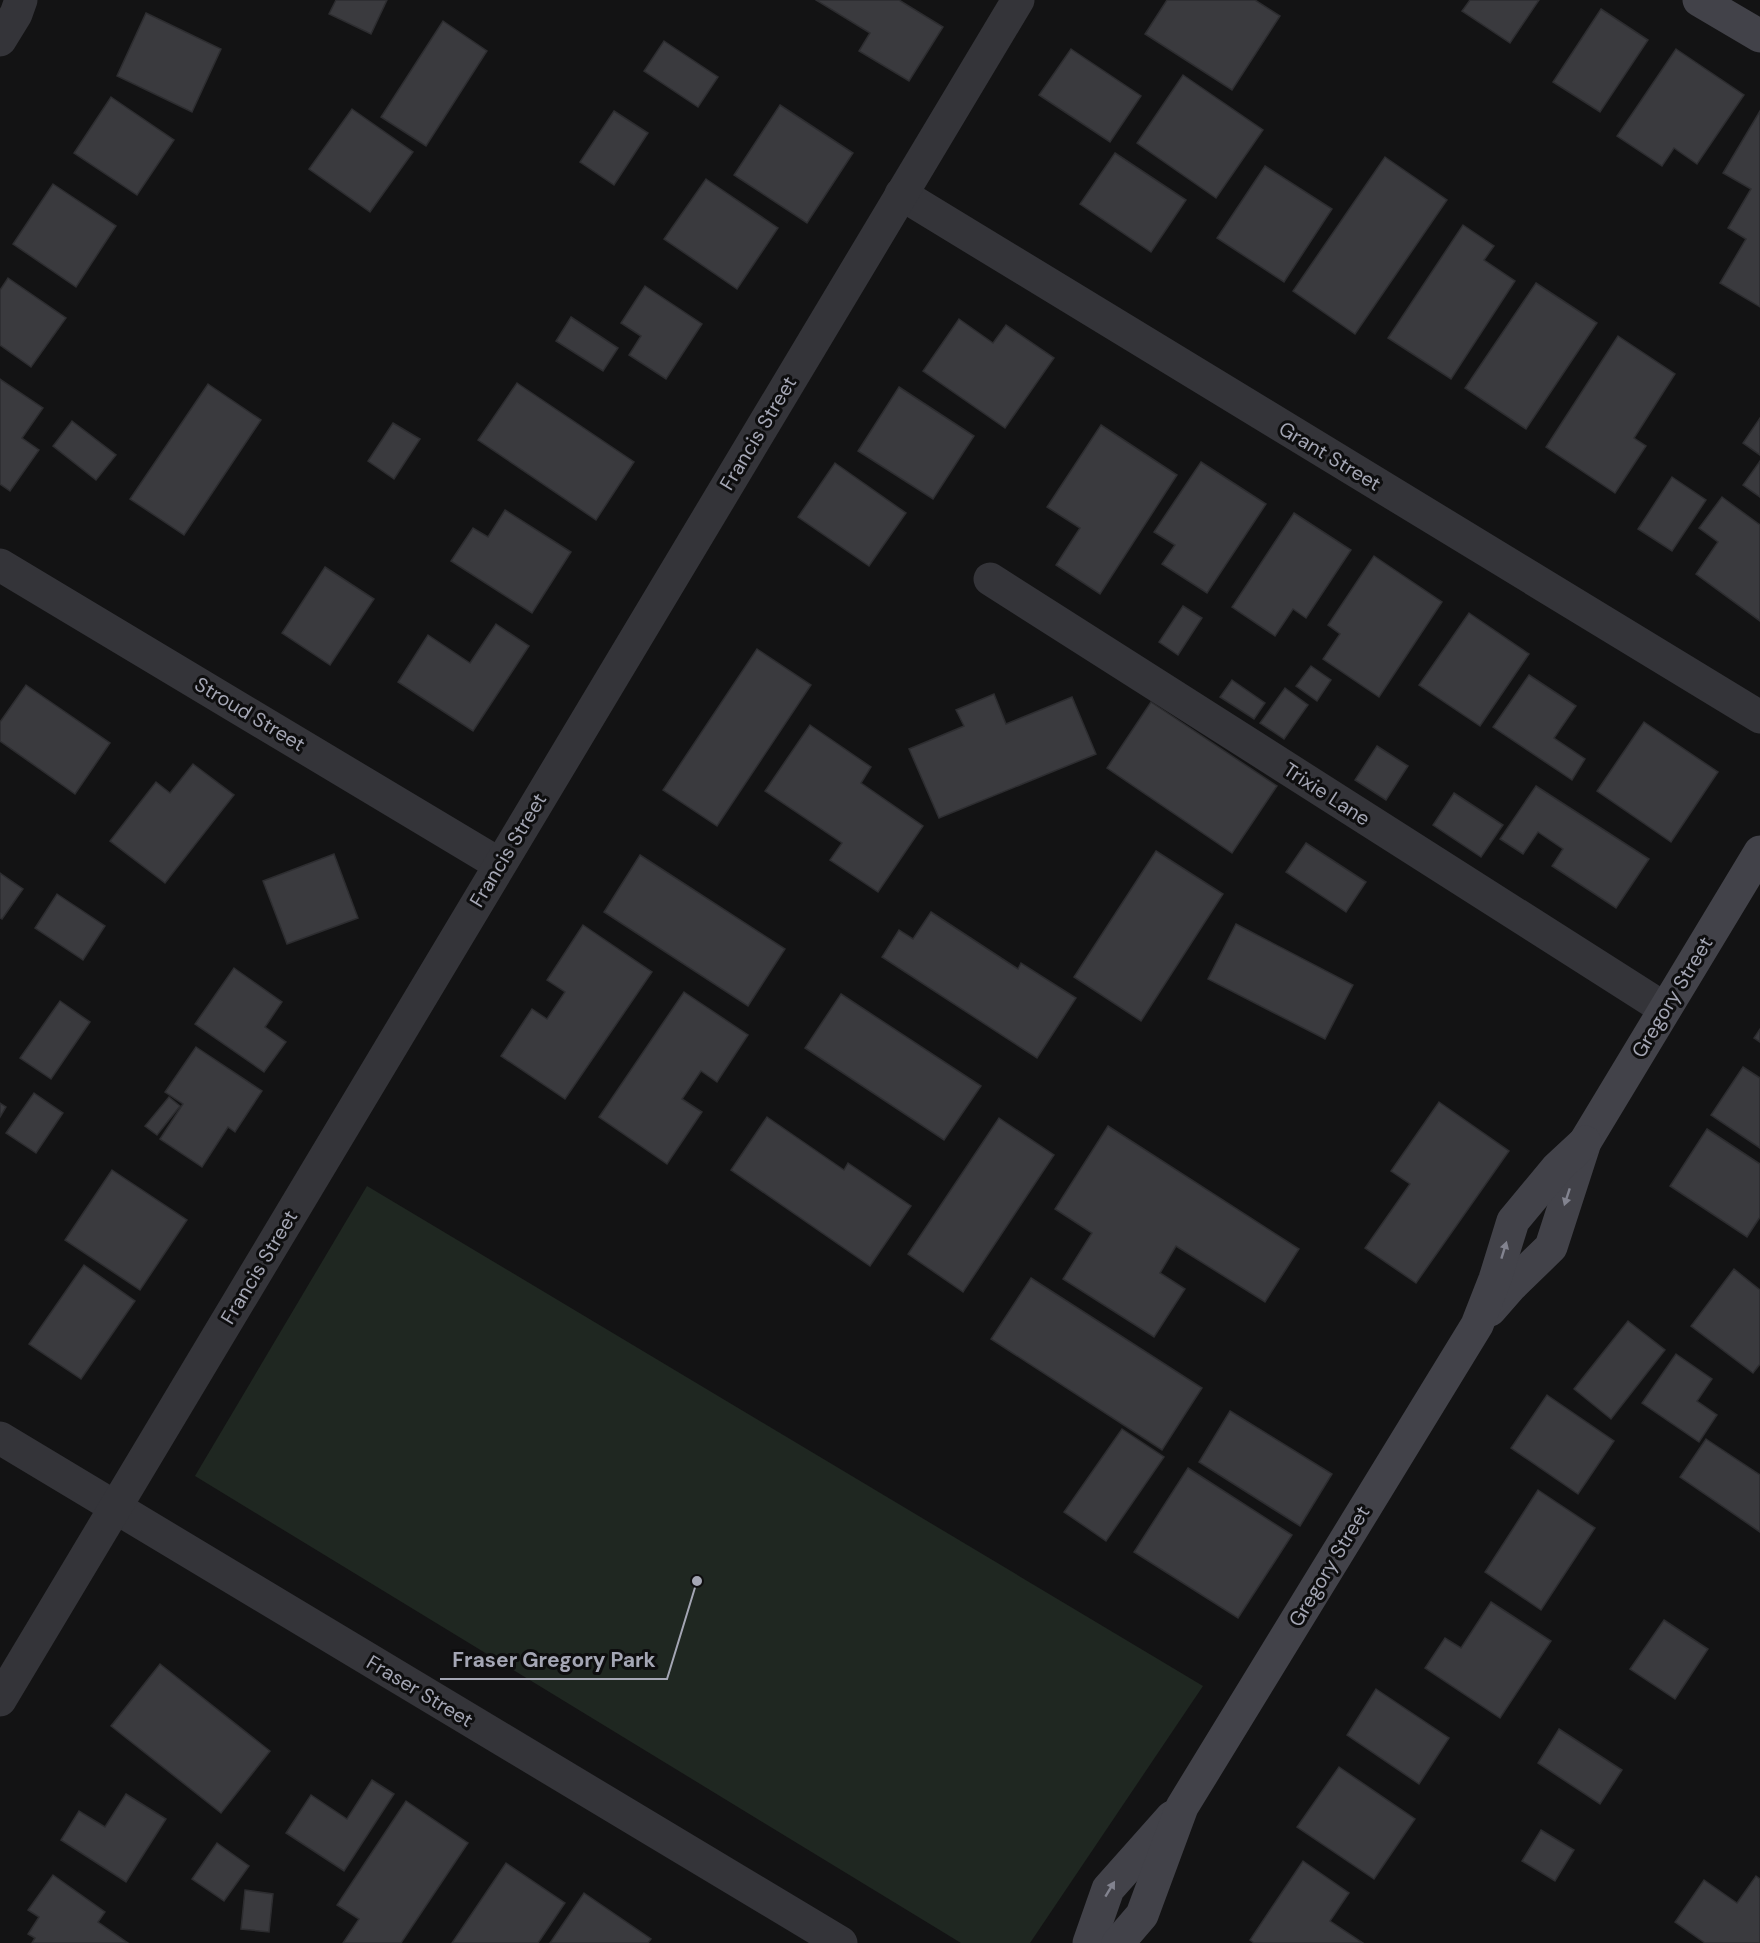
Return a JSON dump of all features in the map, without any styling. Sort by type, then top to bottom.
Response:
[{"type":"street","points":[[0,40],[16,14],[21,0]]},
{"type":"street","name":"Francis Street","points":[[0,1700],[1018,0]]},
{"type":"street","points":[[1699,0],[1760,36]]},
{"type":"street","name":"Grant Street","points":[[901,194],[1760,717]]},
{"type":"street","name":"Stroud Street","points":[[0,565],[499,864]]},
{"type":"street","name":"Trixie Lane","points":[[990,579],[1665,1009]]},
{"type":"street","name":"Gregory Street","points":[[1089,1943],[1107,1890],[1182,1807],[1477,1325],[1510,1286],[1551,1247],[1585,1142],[1760,852]]},
{"type":"street","name":"Gregory Street","points":[[1477,1325],[1514,1221],[1557,1168],[1585,1142]]},
{"type":"street","name":"Fraser Street","points":[[0,1438],[841,1943]]},
{"type":"street","name":"Gregory Street","points":[[1118,1943],[1142,1915],[1182,1807]]},
{"type":"shaded area","points":[[367,1186],[1203,1686],[1030,1943],[961,1943],[195,1476]]},
{"type":"building","points":[[336,0],[387,0],[371,34],[329,14]]},
{"type":"building","points":[[816,0],[899,0],[943,27],[909,81],[859,51],[870,33]]},
{"type":"building","points":[[1167,0],[1255,0],[1280,16],[1232,90],[1145,34]]},
{"type":"building","points":[[1470,0],[1539,0],[1510,43],[1462,11]]},
{"type":"building","points":[[1601,9],[1648,40],[1600,112],[1553,82]]},
{"type":"building","points":[[146,13],[221,49],[192,112],[117,76]]},
{"type":"building","points":[[443,21],[487,51],[426,146],[381,117]]},
{"type":"building","points":[[664,41],[718,77],[698,107],[644,71]]},
{"type":"building","points":[[1071,49],[1141,96],[1110,142],[1039,95]]},
{"type":"building","points":[[1676,49],[1744,95],[1697,164],[1674,148],[1662,166],[1617,136]]},
{"type":"building","points":[[1183,75],[1263,130],[1216,198],[1137,143]]},
{"type":"building","points":[[111,97],[174,140],[137,195],[74,153]]},
{"type":"building","points":[[780,105],[853,153],[807,223],[734,175]]},
{"type":"building","points":[[352,109],[413,152],[370,212],[309,169]]},
{"type":"building","points":[[614,111],[648,133],[614,185],[580,162]]},
{"type":"building","points":[[1760,111],[1760,307],[1720,283],[1746,239],[1728,228],[1751,189],[1723,173]]},
{"type":"building","points":[[1115,153],[1186,200],[1151,252],[1080,204]]},
{"type":"building","points":[[1385,157],[1447,200],[1355,334],[1293,291]]},
{"type":"building","points":[[1265,166],[1332,209],[1284,282],[1217,238]]},
{"type":"building","points":[[706,179],[778,228],[737,289],[664,239]]},
{"type":"building","points":[[53,184],[116,226],[76,287],[13,244]]},
{"type":"building","points":[[1463,225],[1494,246],[1484,260],[1515,281],[1451,379],[1388,338]]},
{"type":"building","points":[[8,278],[66,318],[31,367],[0,345],[0,290]]},
{"type":"building","points":[[1536,283],[1597,323],[1526,429],[1465,388]]},
{"type":"building","points":[[645,286],[702,324],[666,379],[629,355],[641,336],[621,323]]},
{"type":"building","points":[[571,317],[618,348],[603,371],[556,341]]},
{"type":"building","points":[[959,319],[993,343],[1006,325],[1054,358],[1005,428],[923,371]]},
{"type":"building","points":[[1618,336],[1675,374],[1634,438],[1646,446],[1615,493],[1546,447]]},
{"type":"building","points":[[0,379],[43,408],[22,438],[39,450],[10,491],[0,484]]},
{"type":"building","points":[[517,383],[634,462],[596,520],[478,440]]},
{"type":"building","points":[[208,384],[261,420],[184,535],[130,499]]},
{"type":"building","points":[[899,387],[974,436],[933,499],[858,451]]},
{"type":"building","points":[[1760,418],[1760,455],[1743,443]]},
{"type":"building","points":[[72,421],[116,455],[96,480],[53,446]]},
{"type":"building","points":[[393,423],[420,439],[394,479],[368,461]]},
{"type":"building","points":[[1101,425],[1177,475],[1100,594],[1056,565],[1080,528],[1047,507]]},
{"type":"building","points":[[1760,461],[1760,497],[1743,485]]},
{"type":"building","points":[[1201,462],[1266,504],[1207,593],[1162,564],[1175,545],[1154,532]]},
{"type":"building","points":[[835,463],[906,513],[869,566],[798,517]]},
{"type":"building","points":[[1672,477],[1706,500],[1672,551],[1638,529]]},
{"type":"building","points":[[1722,497],[1760,525],[1760,621],[1696,574],[1718,542],[1699,528]]},
{"type":"building","points":[[505,510],[571,552],[532,613],[451,561],[473,528],[488,537]]},
{"type":"building","points":[[1294,513],[1351,550],[1306,618],[1293,609],[1275,636],[1232,607]]},
{"type":"building","points":[[1374,556],[1442,602],[1379,697],[1323,659],[1340,634],[1328,625]]},
{"type":"building","points":[[325,567],[374,599],[330,665],[282,633]]},
{"type":"building","points":[[1183,606],[1202,618],[1178,655],[1159,642]]},
{"type":"building","points":[[1469,613],[1529,654],[1480,726],[1419,685]]},
{"type":"building","points":[[496,624],[529,646],[473,731],[398,682],[428,635],[470,663]]},
{"type":"building","points":[[757,649],[811,685],[717,826],[663,790]]},
{"type":"building","points":[[1311,666],[1331,680],[1317,701],[1296,686]]},
{"type":"building","points":[[1529,675],[1576,706],[1554,738],[1585,759],[1572,780],[1493,727]]},
{"type":"building","points":[[1232,680],[1265,703],[1254,719],[1220,697]]},
{"type":"building","points":[[26,685],[110,743],[75,794],[0,741],[0,722]]},
{"type":"building","points":[[1285,688],[1308,705],[1284,739],[1260,723]]},
{"type":"building","points":[[994,694],[1006,724],[1072,697],[1096,754],[939,818],[909,749],[964,726],[956,710]]},
{"type":"building","points":[[1151,702],[1277,786],[1232,853],[1107,768]]},
{"type":"building","points":[[1644,722],[1718,772],[1671,842],[1597,791]]},
{"type":"building","points":[[810,725],[871,767],[861,783],[923,826],[878,892],[830,860],[842,843],[765,791]]},
{"type":"building","points":[[1377,746],[1408,766],[1386,800],[1355,780]]},
{"type":"building","points":[[193,764],[234,795],[165,883],[110,841],[156,782],[170,793]]},
{"type":"building","points":[[1536,786],[1649,859],[1616,908],[1552,866],[1563,849],[1538,832],[1523,854],[1500,839]]},
{"type":"building","points":[[1454,793],[1503,825],[1481,857],[1433,825]]},
{"type":"building","points":[[1306,843],[1366,882],[1346,912],[1286,872]]},
{"type":"building","points":[[1156,851],[1223,894],[1141,1021],[1074,977]]},
{"type":"building","points":[[334,854],[358,918],[287,944],[263,881]]},
{"type":"building","points":[[640,855],[785,949],[748,1006],[604,912]]},
{"type":"building","points":[[0,873],[23,889],[2,919],[0,918]]},
{"type":"building","points":[[57,894],[105,926],[83,960],[35,928]]},
{"type":"building","points":[[931,912],[1018,969],[1021,963],[1076,998],[1037,1058],[882,957],[899,930],[913,939]]},
{"type":"building","points":[[1236,924],[1353,985],[1325,1039],[1208,979]]},
{"type":"building","points":[[583,925],[652,972],[565,1099],[501,1056],[532,1009],[547,1019],[565,992],[547,980]]},
{"type":"building","points":[[234,968],[282,1002],[265,1027],[286,1042],[264,1072],[195,1024]]},
{"type":"building","points":[[684,992],[748,1035],[717,1082],[701,1071],[682,1099],[702,1112],[667,1164],[599,1117]]},
{"type":"building","points":[[841,994],[981,1086],[944,1140],[805,1048]]},
{"type":"building","points":[[60,1001],[90,1022],[51,1079],[20,1058]]},
{"type":"building","points":[[1760,1029],[1760,1042],[1754,1038]]},
{"type":"building","points":[[196,1047],[262,1091],[235,1132],[228,1127],[202,1167],[160,1139],[183,1104],[165,1092]]},
{"type":"building","points":[[1743,1067],[1760,1078],[1760,1148],[1711,1115]]},
{"type":"building","points":[[34,1093],[63,1113],[36,1153],[6,1133]]},
{"type":"building","points":[[169,1097],[180,1106],[157,1135],[145,1126]]},
{"type":"building","points":[[1439,1102],[1509,1151],[1416,1283],[1365,1248],[1410,1184],[1391,1171]]},
{"type":"building","points":[[0,1103],[6,1107],[0,1117]]},
{"type":"building","points":[[767,1117],[844,1170],[848,1163],[911,1206],[870,1266],[731,1170]]},
{"type":"building","points":[[999,1118],[1054,1155],[963,1292],[908,1254]]},
{"type":"building","points":[[1108,1126],[1299,1249],[1265,1302],[1176,1246],[1160,1273],[1185,1289],[1154,1337],[1063,1279],[1092,1233],[1055,1209]]},
{"type":"building","points":[[1707,1129],[1760,1164],[1760,1217],[1747,1237],[1670,1186]]},
{"type":"building","points":[[112,1170],[187,1220],[140,1290],[65,1240]]},
{"type":"building","points":[[84,1265],[135,1301],[81,1379],[29,1344]]},
{"type":"building","points":[[1734,1269],[1760,1290],[1760,1364],[1753,1373],[1691,1326]]},
{"type":"building","points":[[1031,1278],[1202,1388],[1162,1450],[991,1339]]},
{"type":"building","points":[[1628,1321],[1665,1350],[1611,1419],[1574,1389]]},
{"type":"building","points":[[1676,1354],[1712,1379],[1697,1401],[1717,1415],[1699,1442],[1642,1403]]},
{"type":"building","points":[[1547,1395],[1614,1441],[1578,1494],[1511,1448]]},
{"type":"building","points":[[1230,1411],[1332,1474],[1300,1526],[1199,1462]]},
{"type":"building","points":[[1122,1429],[1164,1457],[1106,1541],[1064,1512]]},
{"type":"building","points":[[1706,1439],[1760,1475],[1760,1532],[1680,1477]]},
{"type":"building","points":[[1188,1468],[1292,1535],[1238,1618],[1134,1552]]},
{"type":"building","points":[[1538,1490],[1595,1528],[1541,1610],[1485,1572]]},
{"type":"building","points":[[1491,1602],[1551,1641],[1500,1718],[1425,1668],[1445,1638],[1461,1648]]},
{"type":"building","points":[[1664,1620],[1708,1649],[1675,1699],[1630,1669]]},
{"type":"building","points":[[160,1664],[270,1751],[221,1813],[111,1726]]},
{"type":"building","points":[[1376,1689],[1449,1738],[1419,1784],[1347,1735]]},
{"type":"building","points":[[1559,1729],[1622,1770],[1600,1804],[1538,1763]]},
{"type":"building","points":[[1339,1767],[1415,1819],[1374,1879],[1297,1827]]},
{"type":"building","points":[[372,1780],[394,1794],[344,1871],[286,1833],[311,1795],[347,1819]]},
{"type":"building","points":[[126,1794],[166,1819],[126,1882],[61,1840],[79,1811],[105,1827]]},
{"type":"building","points":[[406,1801],[468,1843],[401,1943],[343,1943],[359,1919],[337,1905]]},
{"type":"building","points":[[1541,1830],[1574,1850],[1555,1881],[1522,1861]]},
{"type":"building","points":[[217,1843],[249,1866],[224,1901],[192,1879]]},
{"type":"building","points":[[1303,1861],[1349,1893],[1330,1921],[1363,1943],[1254,1943],[1250,1940]]},
{"type":"building","points":[[506,1863],[565,1903],[538,1943],[452,1943]]},
{"type":"building","points":[[53,1875],[105,1912],[98,1922],[128,1943],[32,1943],[35,1938],[28,1934],[39,1917],[28,1910]]},
{"type":"building","points":[[1756,1876],[1760,1879],[1760,1943],[1705,1943],[1675,1922],[1704,1880],[1737,1903]]},
{"type":"building","points":[[245,1890],[273,1894],[269,1932],[241,1929]]},
{"type":"building","points":[[584,1893],[651,1939],[648,1943],[550,1943]]},
{"type":"place","name":"Fraser Gregory Park","points":[[697,1581]]}]
